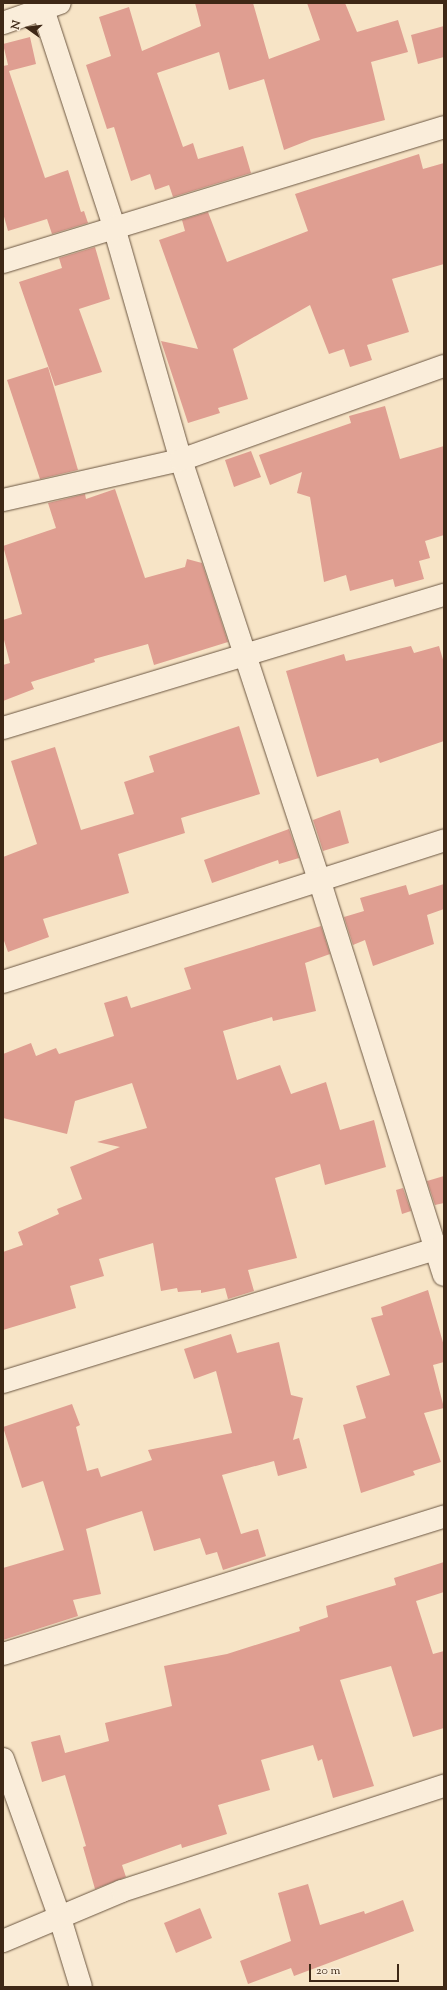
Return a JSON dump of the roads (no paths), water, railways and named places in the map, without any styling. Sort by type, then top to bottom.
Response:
[{"type":"street","points":[[3,23],[48,5],[181,460],[440,1248],[444,1275]]},
{"type":"street","points":[[3,262],[444,127]]},
{"type":"street","points":[[3,500],[181,460],[444,366]]},
{"type":"street","points":[[3,728],[444,595]]},
{"type":"street","points":[[3,982],[444,840]]},
{"type":"street","points":[[3,1382],[440,1248]]},
{"type":"street","points":[[3,1654],[444,1517]]},
{"type":"street","points":[[3,1759],[59,1915],[81,1987]]},
{"type":"street","points":[[3,1941],[59,1915],[122,1891],[444,1786]]}]
